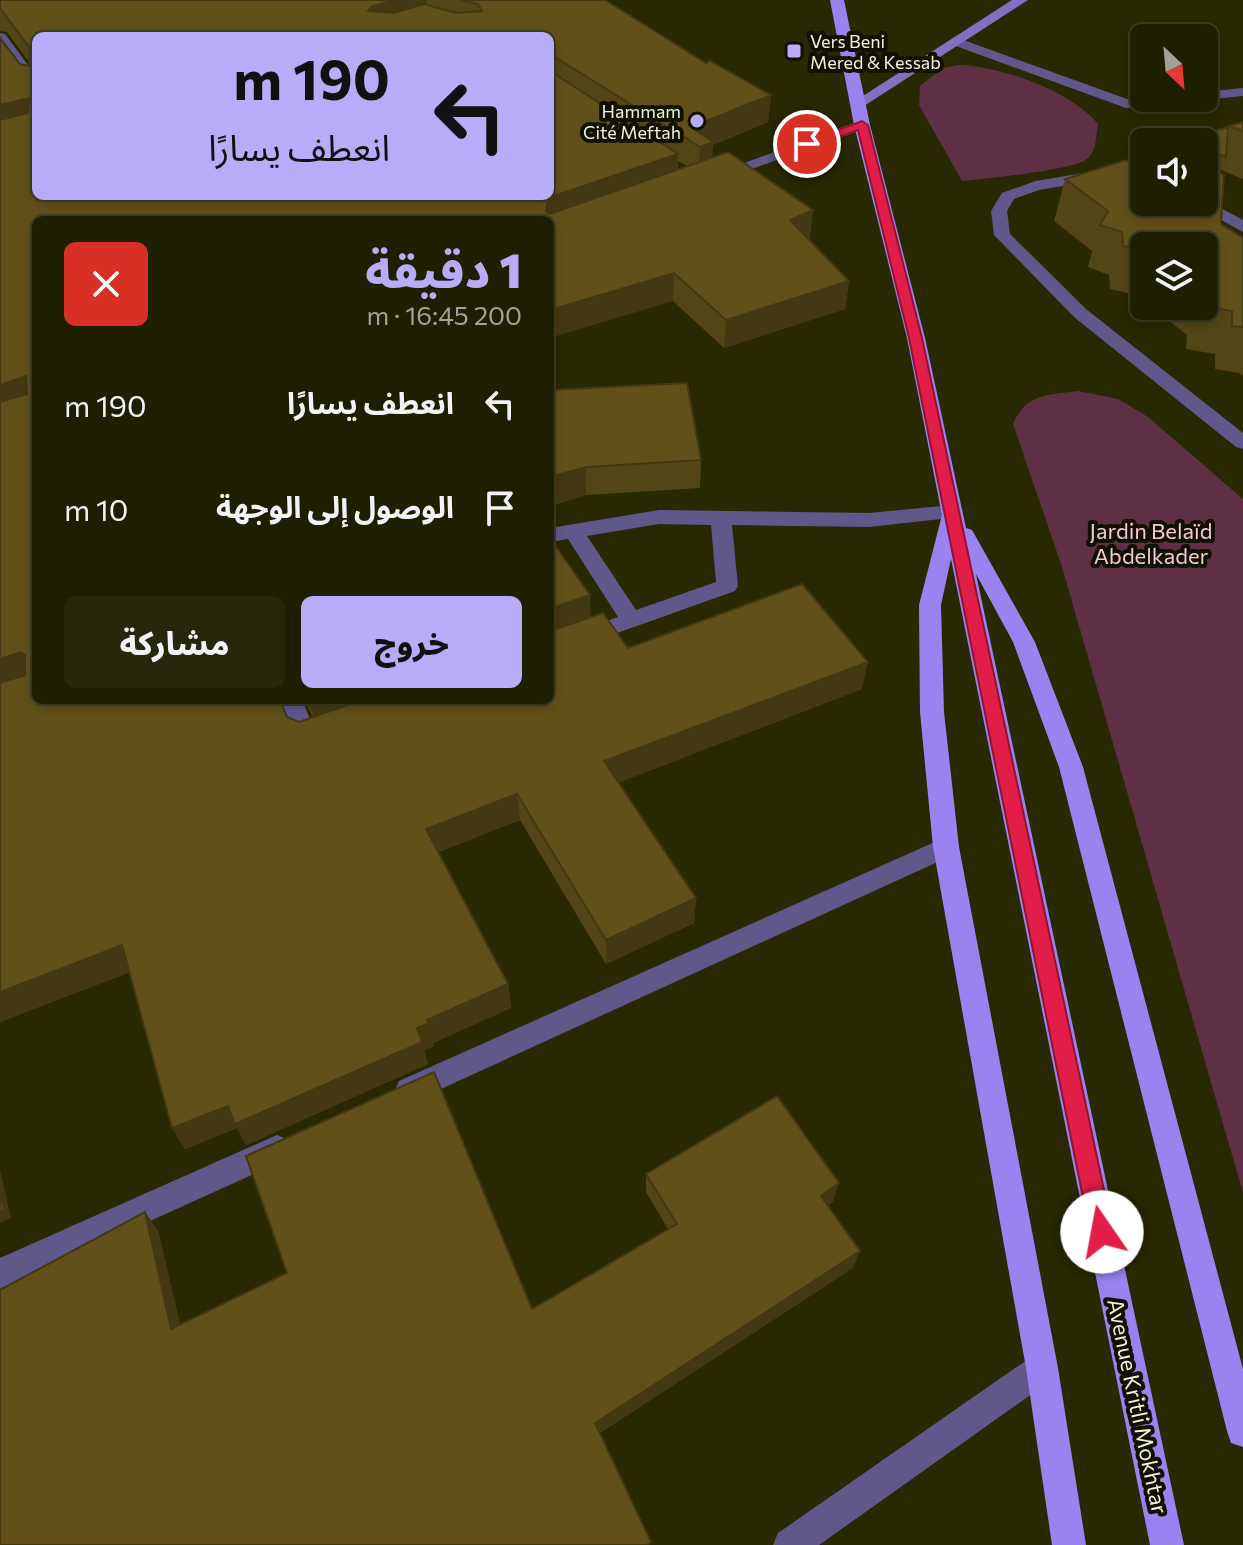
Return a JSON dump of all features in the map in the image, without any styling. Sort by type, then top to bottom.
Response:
[{"type":"main road","name":"Avenue Kritli Mokhtar","points":[[837,0],[862,125],[916,338],[1167,1545]]},
{"type":"main road","points":[[859,103],[1021,0]]},
{"type":"main road","points":[[952,512],[930,605],[932,712],[946,847],[1042,1368],[1069,1545]]},
{"type":"main road","points":[[952,512],[1024,642],[1071,767],[1243,1431]]},
{"type":"street","points":[[0,37],[32,81]]},
{"type":"street","points":[[958,42],[1130,104]]},
{"type":"street","points":[[1218,95],[1243,92]]},
{"type":"street","points":[[1126,104],[1141,128]]},
{"type":"street","points":[[697,183],[862,125]]},
{"type":"street","points":[[1130,173],[1036,186],[1008,196],[999,211],[1002,235],[1080,313],[1243,443]]},
{"type":"street","points":[[1218,213],[1243,227]]},
{"type":"street","points":[[554,534],[659,517],[869,520],[952,512]]},
{"type":"street","points":[[554,648],[727,586],[721,518]]},
{"type":"street","points":[[572,529],[631,620]]},
{"type":"street","points":[[292,704],[306,737],[336,727]]},
{"type":"street","points":[[378,1103],[946,847]]},
{"type":"street","points":[[0,1274],[306,1136]]},
{"type":"street","points":[[790,1545],[1042,1368]]},
{"type":"green space","points":[[959,65],[1014,75],[1071,101],[1098,124],[1093,152],[1087,159],[1064,167],[962,181],[919,105],[920,86],[943,68]]},
{"type":"green space","name":"Jardin Belaïd Abdelkader","points":[[1078,391],[1118,399],[1148,417],[1243,499],[1243,1193],[1062,567],[1013,424],[1018,414],[1032,401],[1048,395]]},
{"type":"building","points":[[0,0],[394,0],[371,7],[368,11],[394,13],[424,4],[456,13],[482,11],[478,4],[461,0],[605,0],[706,63],[710,61],[771,95],[691,127],[713,142],[700,147],[554,56],[554,32],[32,32],[32,200],[548,200],[546,211],[550,214],[728,152],[813,210],[790,220],[849,281],[726,320],[674,273],[554,309],[554,216],[32,216],[32,704],[282,704],[287,717],[299,722],[351,704],[554,704],[554,630],[603,613],[628,648],[802,584],[868,662],[604,761],[696,898],[606,940],[517,794],[426,829],[508,984],[427,1020],[429,1023],[417,1028],[422,1042],[235,1124],[228,1106],[172,1128],[122,945],[0,992],[0,683],[25,675],[25,655],[21,652],[0,659],[0,402],[27,394],[26,376],[0,385],[0,120],[28,113],[29,98],[0,105],[0,38],[20,64],[29,66],[30,48],[0,8]]},
{"type":"building","points":[[554,74],[678,154],[554,196]]},
{"type":"building","points":[[1243,122],[1243,131],[1229,126]]},
{"type":"building","points":[[1228,127],[1226,157],[1218,154],[1218,130]]},
{"type":"building","points":[[1126,160],[1130,163],[1130,216],[1218,216],[1218,171],[1224,175],[1221,224],[1243,238],[1243,327],[1232,326],[1232,311],[1218,309],[1218,232],[1130,232],[1130,247],[1123,246],[1122,232],[1100,225],[1108,211],[1065,179]]},
{"type":"building","points":[[687,383],[701,460],[586,467],[554,476],[554,390]]},
{"type":"building","points":[[554,544],[590,595],[554,608]]},
{"type":"building","points":[[434,1072],[532,1309],[677,1224],[646,1174],[777,1096],[839,1183],[821,1196],[860,1251],[595,1423],[651,1542],[647,1545],[0,1545],[0,1290],[145,1212],[171,1329],[287,1273],[246,1156]]},
{"type":"place","name":"Vers Beni Mered & Kessab","points":[[794,51]]},
{"type":"place","name":"Hammam Cité Meftah","points":[[697,121]]},
{"type":"route","points":[[807,144],[862,125],[916,338],[1102,1232]]}]
